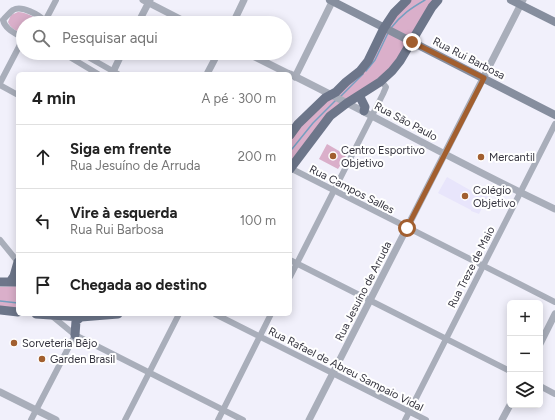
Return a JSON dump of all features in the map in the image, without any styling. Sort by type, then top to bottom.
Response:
[{"type":"main road","name":"Rua Rui Barbosa","points":[[331,0],[394,34],[555,115]]},
{"type":"main road","points":[[292,132],[298,124],[360,71],[368,61],[394,13],[407,0]]},
{"type":"main road","points":[[292,166],[330,116],[345,102],[361,95],[380,82],[392,71],[400,61],[432,7],[438,0]]},
{"type":"main road","points":[[511,0],[522,2],[555,22]]},
{"type":"main road","points":[[361,95],[360,97],[364,107],[369,113]]},
{"type":"main road","points":[[0,282],[14,282],[16,269]]},
{"type":"main road","points":[[0,310],[16,312]]},
{"type":"main road","points":[[66,316],[93,316]]},
{"type":"main road","points":[[75,335],[76,321],[81,317]]},
{"type":"street","points":[[48,16],[56,0]]},
{"type":"street","points":[[236,16],[244,0]]},
{"type":"street","points":[[292,73],[331,0]]},
{"type":"street","points":[[141,16],[147,1],[175,16]]},
{"type":"street","name":"Rua Jesuíno de Arruda","points":[[308,420],[446,154],[522,2]]},
{"type":"street","points":[[16,34],[8,29],[2,19],[13,10],[19,8],[40,16]]},
{"type":"street","points":[[16,52],[0,84],[16,94]]},
{"type":"street","points":[[78,60],[95,72]]},
{"type":"street","points":[[93,60],[113,72]]},
{"type":"street","points":[[115,72],[120,60]]},
{"type":"street","points":[[208,72],[214,60]]},
{"type":"street","name":"Rua São Paulo","points":[[261,60],[285,72]]},
{"type":"street","name":"Rua São Paulo","points":[[292,76],[369,113],[555,209]]},
{"type":"street","points":[[292,273],[334,191],[369,113],[386,87],[382,82],[380,82]]},
{"type":"street","name":"Rua Treze de Maio","points":[[405,420],[555,124]]},
{"type":"street","name":"Rua Campos Salles","points":[[292,170],[555,302]]},
{"type":"street","points":[[0,240],[16,260]]},
{"type":"street","points":[[292,261],[507,370]]},
{"type":"street","points":[[543,338],[555,314]]},
{"type":"street","points":[[53,316],[75,335],[243,420]]},
{"type":"street","points":[[125,420],[178,316]]},
{"type":"street","name":"Rua Rafael de Abreu Sampaio Vidal","points":[[219,316],[426,420]]},
{"type":"street","points":[[218,420],[270,316]]},
{"type":"street","points":[[32,420],[75,335]]},
{"type":"street","points":[[543,388],[555,394]]},
{"type":"street","points":[[0,392],[56,420]]},
{"type":"street","points":[[502,420],[508,408]]},
{"type":"shaded area","points":[[407,0],[438,0],[400,61],[330,116],[292,166],[292,133],[360,71]]},
{"type":"shaded area","points":[[18,12],[32,16],[16,16],[16,30],[12,28],[8,22],[11,15]]},
{"type":"shaded area","name":"Centro Esportivo Objetivo","points":[[327,144],[346,155],[338,169],[319,159]]},
{"type":"shaded area","name":"Colégio Objetivo","points":[[447,177],[475,193],[476,190],[488,196],[479,214],[438,193]]},
{"type":"shaded area","points":[[16,286],[16,310],[0,307],[0,287]]},
{"type":"waterway","points":[[391,28],[406,12],[425,0]]},
{"type":"waterway","points":[[366,71],[375,60],[388,33]]},
{"type":"waterway","points":[[341,96],[363,74]]},
{"type":"waterway","points":[[292,149],[313,123],[336,100]]},
{"type":"waterway","points":[[0,301],[16,303]]},
{"type":"place","name":"Centro Esportivo Objetivo","points":[[333,156]]},
{"type":"place","name":"Mercantil","points":[[481,157]]},
{"type":"place","name":"Colégio Objetivo","points":[[465,196]]},
{"type":"place","name":"Sorveteria Bêjo","points":[[14,343]]},
{"type":"place","name":"Garden Brasil","points":[[42,359]]},
{"type":"route","points":[[407,228],[484,78],[412,42]]}]
